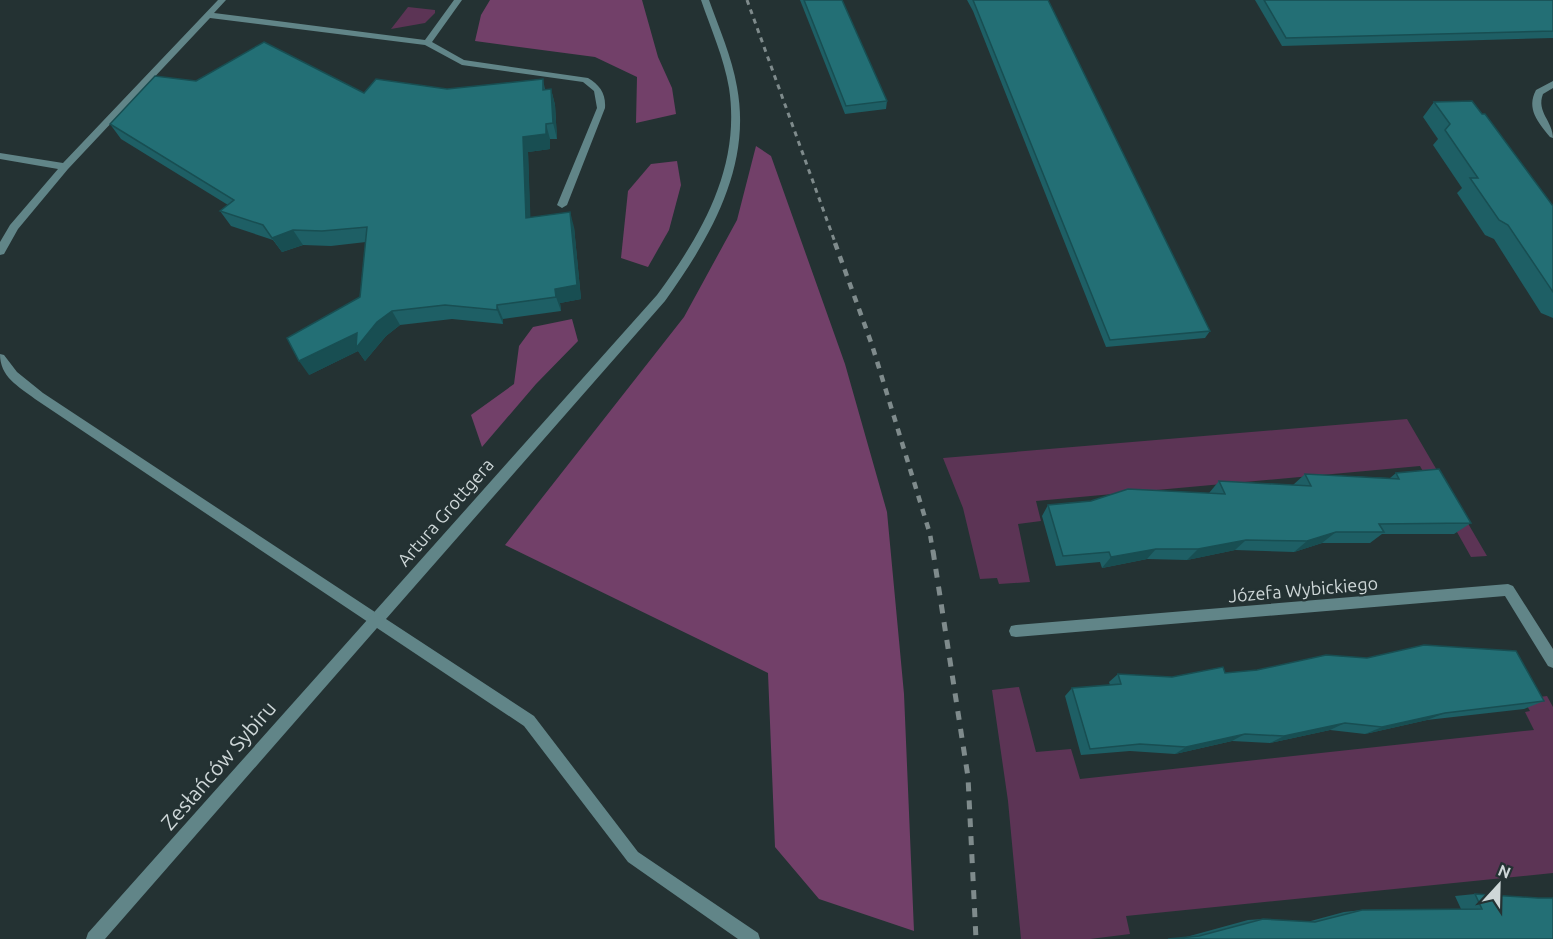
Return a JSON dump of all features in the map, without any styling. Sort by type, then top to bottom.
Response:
[{"type":"street","points":[[0,251],[14,227],[65,167],[222,0]]},
{"type":"street","points":[[426,43],[458,0]]},
{"type":"street","name":"Artura Grottgera","points":[[376,620],[661,298],[704,236],[729,175],[735,143],[736,115],[733,88],[726,62],[705,0]]},
{"type":"street","points":[[208,15],[426,43],[462,62],[585,80],[598,88],[602,108],[562,205]]},
{"type":"street","points":[[1553,84],[1539,92],[1535,104],[1541,119],[1553,135]]},
{"type":"street","points":[[0,156],[65,167]]},
{"type":"street","points":[[0,357],[13,375],[39,396],[529,721],[633,857],[752,939]]},
{"type":"street","name":"Józefa Wybickiego","points":[[1017,631],[1509,590],[1553,661]]},
{"type":"street","name":"Zesłańców Sybiru","points":[[94,939],[376,620]]},
{"type":"shaded area","points":[[490,0],[642,0],[658,57],[672,88],[676,114],[636,123],[637,77],[595,57],[475,41],[481,15]]},
{"type":"shaded area","points":[[408,7],[435,10],[435,13],[425,23],[391,29]]},
{"type":"shaded area","points":[[756,146],[771,156],[845,364],[887,512],[904,694],[914,931],[819,899],[775,847],[768,673],[505,545],[684,317],[737,220]]},
{"type":"shaded area","points":[[677,161],[681,185],[669,230],[648,267],[621,258],[628,191],[651,164]]},
{"type":"shaded area","points":[[572,319],[578,341],[536,384],[482,447],[471,415],[514,384],[519,346],[533,327]]},
{"type":"shaded area","points":[[1407,419],[1487,556],[1471,557],[1420,466],[1036,501],[1041,521],[1018,524],[1030,582],[999,584],[997,578],[980,579],[963,508],[943,458]]},
{"type":"shaded area","points":[[1019,687],[1036,752],[1071,749],[1080,779],[1534,730],[1525,712],[1530,711],[1523,699],[1547,696],[1553,707],[1553,873],[1126,916],[1130,934],[1090,939],[1021,939],[1008,801],[992,690]]},
{"type":"building","points":[[804,0],[842,0],[887,101],[846,106]]},
{"type":"building","points":[[973,0],[1048,0],[1210,331],[1110,340]]},
{"type":"building","points":[[1264,0],[1553,0],[1553,31],[1286,38]]},
{"type":"building","points":[[264,42],[364,93],[376,79],[447,89],[543,79],[543,90],[551,89],[553,123],[546,124],[546,134],[523,137],[526,218],[570,212],[577,285],[555,289],[556,297],[497,305],[497,310],[445,305],[392,311],[377,322],[356,348],[357,333],[299,361],[287,338],[360,297],[367,227],[322,231],[293,230],[272,238],[263,225],[220,211],[234,200],[110,124],[155,76],[196,81]]},
{"type":"building","points":[[1472,101],[1482,114],[1485,114],[1553,206],[1553,292],[1508,225],[1499,220],[1470,178],[1478,178],[1445,130],[1450,124],[1434,102]]},
{"type":"building","points":[[1439,469],[1471,523],[1379,524],[1384,532],[1336,532],[1307,541],[1246,540],[1198,549],[1156,549],[1111,557],[1109,552],[1063,556],[1048,505],[1091,501],[1128,489],[1225,494],[1219,481],[1311,486],[1305,474],[1399,479],[1396,473]]},
{"type":"building","points":[[1424,645],[1516,651],[1544,701],[1445,713],[1382,727],[1345,723],[1284,736],[1245,734],[1186,747],[1140,744],[1090,749],[1072,688],[1121,684],[1118,674],[1172,677],[1223,667],[1225,673],[1257,670],[1326,655],[1367,658]]},
{"type":"building","points":[[1475,894],[1553,898],[1553,939],[1168,939],[1199,936],[1263,919],[1315,922],[1362,910],[1482,909]]},
{"type":"railway","points":[[747,0],[836,245]]},
{"type":"railway","points":[[835,243],[872,345],[930,534],[933,552]]},
{"type":"railway","points":[[933,551],[968,777],[976,939]]}]
